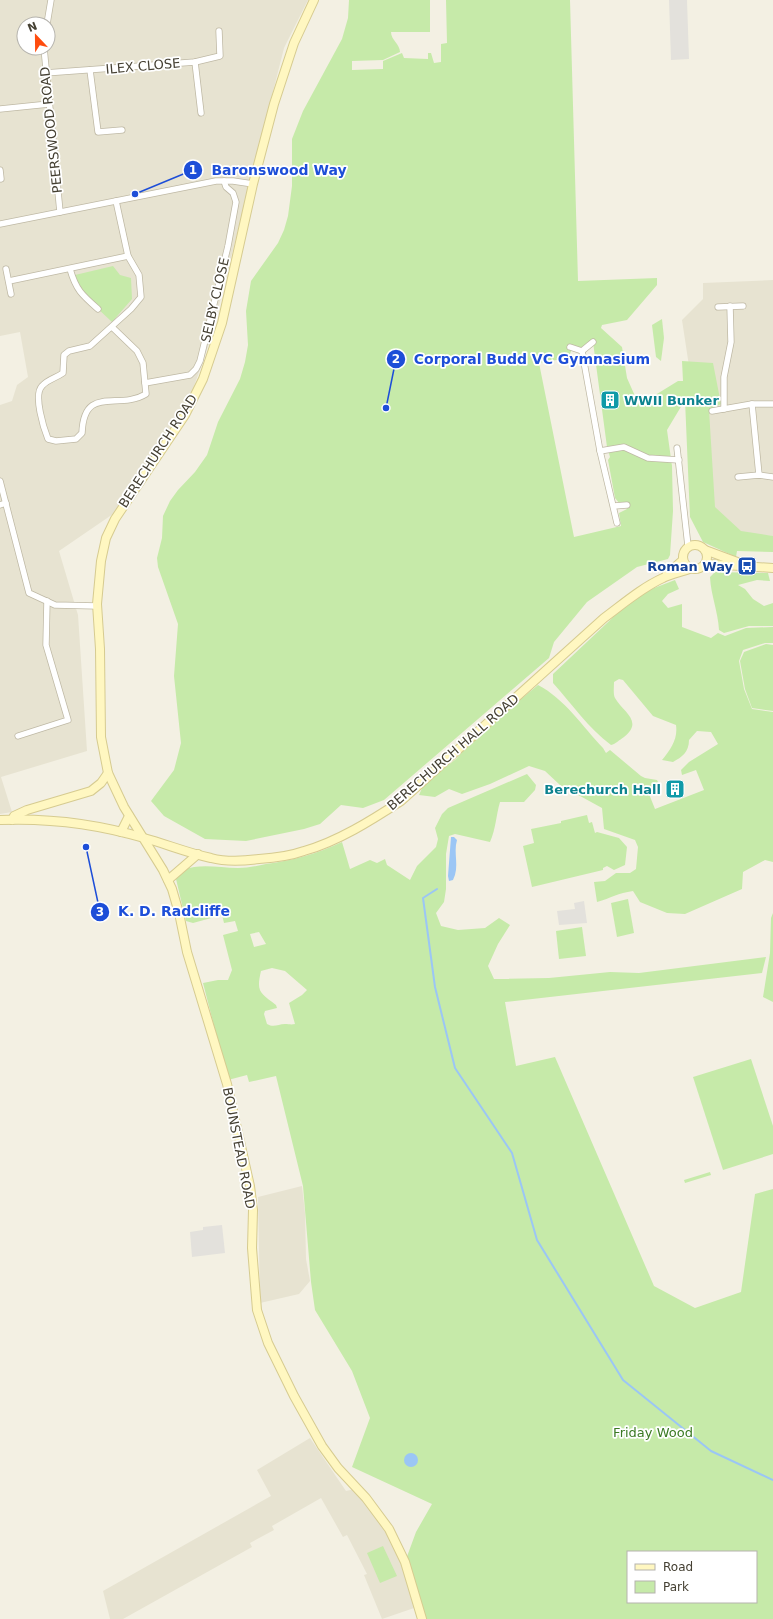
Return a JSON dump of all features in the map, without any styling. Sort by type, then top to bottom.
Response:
[{"type":"street","points":[[48,16],[51,0]]},
{"type":"street","name":"BERECHURCH ROAD","points":[[142,837],[128,816],[108,773],[102,737],[100,650],[97,606],[103,552],[106,538],[115,519],[185,415],[203,379],[222,323],[253,184],[274,104],[294,43],[314,0]]},
{"type":"street","name":"ILEX CLOSE","points":[[45,73],[195,62],[220,56],[218,31]]},
{"type":"street","name":"PEERSWOOD ROAD","points":[[44,56],[60,212]]},
{"type":"street","name":"ILEX CLOSE","points":[[195,62],[201,113]]},
{"type":"street","name":"ILEX CLOSE","points":[[90,70],[98,132],[122,130]]},
{"type":"street","points":[[0,110],[49,104]]},
{"type":"street","points":[[0,170],[1,179]]},
{"type":"street","points":[[0,224],[224,181],[253,184]]},
{"type":"street","name":"SELBY CLOSE","points":[[145,383],[190,375],[196,369],[200,360],[228,246],[236,202],[233,193],[226,187],[224,181]]},
{"type":"street","points":[[112,327],[137,351],[143,363],[146,394],[139,399],[122,402],[109,400],[93,405],[86,410],[82,433],[76,439],[56,441],[48,440],[44,430],[38,399],[40,387],[48,380],[58,378],[63,373],[64,355],[69,351],[90,346],[112,327],[141,297],[139,275],[128,256],[116,201]]},
{"type":"street","points":[[8,281],[128,256]]},
{"type":"street","points":[[6,269],[11,294]]},
{"type":"street","points":[[70,269],[78,291],[98,309]]},
{"type":"street","points":[[724,409],[724,377],[731,342],[730,306]]},
{"type":"street","points":[[718,307],[743,306]]},
{"type":"street","points":[[582,351],[593,342]]},
{"type":"street","points":[[570,347],[582,351]]},
{"type":"street","points":[[582,351],[600,451],[617,523]]},
{"type":"street","points":[[752,404],[759,475]]},
{"type":"street","points":[[712,411],[752,404],[773,404]]},
{"type":"street","points":[[600,451],[624,447],[648,458],[679,460]]},
{"type":"street","points":[[677,448],[688,546],[683,560],[689,569],[693,570],[700,568],[706,562],[708,554],[705,550]]},
{"type":"street","points":[[738,477],[759,475],[773,477]]},
{"type":"street","points":[[0,481],[28,593],[55,605],[97,606]]},
{"type":"street","points":[[0,505],[6,503]]},
{"type":"street","points":[[614,506],[627,505]]},
{"type":"street","points":[[688,546],[696,545],[705,550],[738,561],[745,565]]},
{"type":"street","name":"BERECHURCH HALL ROAD","points":[[664,578],[683,560]]},
{"type":"street","points":[[706,562],[709,564],[745,565],[773,568]]},
{"type":"street","name":"BERECHURCH HALL ROAD","points":[[0,820],[67,822],[102,827],[142,837],[211,858],[247,861],[304,852],[322,845],[382,813],[405,797],[604,618],[633,595],[664,578],[689,569]]},
{"type":"street","points":[[18,736],[68,720],[46,645],[47,601]]},
{"type":"street","points":[[12,820],[14,816],[27,810],[91,791],[101,783],[108,773]]},
{"type":"street","points":[[121,832],[128,816]]},
{"type":"street","name":"BOUNSTEAD ROAD","points":[[142,837],[168,880],[179,913],[187,952],[227,1084],[242,1146],[253,1210],[252,1253],[257,1310],[268,1343],[294,1396],[322,1446],[338,1468],[366,1498],[389,1529],[405,1562],[422,1619]]},
{"type":"street","points":[[168,880],[198,854]]},
{"type":"shaded area","points":[[0,0],[308,0],[284,48],[210,341],[188,403],[153,457],[113,514],[59,551],[78,615],[87,751],[1,777],[12,812],[0,814],[0,405],[12,401],[17,385],[28,377],[20,332],[0,336]]},
{"type":"shaded area","points":[[669,0],[687,0],[689,59],[671,60]]},
{"type":"shaded area","points":[[773,280],[773,536],[732,533],[711,511],[682,320],[703,299],[703,283]]},
{"type":"shaded area","points":[[584,901],[587,923],[559,925],[557,911],[575,909],[574,903]]},
{"type":"shaded area","points":[[302,1186],[305,1213],[306,1259],[310,1281],[299,1294],[260,1303],[258,1197]]},
{"type":"shaded area","points":[[222,1225],[225,1253],[192,1257],[190,1232],[203,1230],[203,1227]]},
{"type":"shaded area","points":[[310,1438],[346,1491],[355,1489],[392,1540],[417,1607],[382,1619],[364,1575],[367,1574],[347,1535],[343,1537],[321,1498],[272,1526],[274,1530],[250,1543],[252,1547],[123,1619],[110,1619],[103,1591],[271,1496],[257,1470]]},
{"type":"green space","points":[[349,0],[430,0],[430,32],[391,32],[392,37],[400,49],[400,52],[383,60],[352,61],[352,70],[383,69],[383,61],[402,53],[404,58],[428,59],[428,53],[431,53],[434,63],[441,62],[441,44],[447,43],[446,0],[570,0],[578,281],[657,278],[657,285],[627,320],[602,325],[601,328],[622,347],[627,378],[639,405],[678,381],[683,381],[682,361],[713,363],[721,404],[709,410],[715,507],[741,531],[773,536],[773,552],[737,551],[736,557],[703,542],[690,517],[685,400],[667,430],[672,466],[673,511],[670,555],[668,559],[637,567],[587,602],[554,642],[549,658],[384,800],[363,808],[341,805],[320,824],[304,829],[246,841],[205,839],[164,816],[151,801],[174,770],[181,743],[174,676],[178,624],[158,567],[157,558],[162,538],[163,516],[170,501],[195,472],[207,455],[218,422],[240,379],[248,345],[246,311],[251,281],[278,243],[288,216],[292,186],[292,139],[303,111],[342,39],[348,18]],"holes":[[[593,342],[607,447],[610,457],[608,460],[615,498],[620,504],[625,504],[627,509],[619,513],[621,526],[574,537],[539,363],[568,358],[573,347],[587,348]]]},
{"type":"green space","points":[[113,266],[120,275],[131,278],[132,299],[112,322],[78,290],[75,275]]},
{"type":"green space","points":[[662,319],[664,338],[661,361],[656,357],[652,325]]},
{"type":"green space","points":[[715,572],[768,573],[770,581],[757,580],[738,585],[745,589],[753,599],[764,606],[773,603],[773,626],[749,626],[724,633],[719,630],[710,577]]},
{"type":"green space","points":[[675,580],[679,589],[668,594],[662,601],[668,608],[682,604],[682,627],[711,638],[718,633],[725,636],[746,628],[773,627],[773,643],[765,643],[743,650],[739,661],[744,689],[752,709],[773,712],[773,862],[765,860],[743,872],[742,889],[685,914],[667,913],[640,902],[633,891],[619,894],[597,902],[594,882],[605,881],[616,873],[630,873],[636,869],[638,847],[635,840],[604,829],[602,808],[560,785],[545,771],[529,766],[490,784],[462,794],[449,789],[435,797],[419,795],[424,784],[456,759],[476,736],[538,685],[565,705],[606,753],[610,750],[641,776],[657,780],[659,784],[647,789],[655,809],[704,790],[696,770],[682,775],[681,770],[689,762],[718,744],[711,732],[697,731],[689,740],[688,748],[682,756],[673,762],[662,760],[675,739],[676,725],[653,716],[623,680],[619,679],[614,682],[614,696],[630,717],[632,726],[630,731],[624,737],[611,745],[588,723],[553,683],[553,674],[624,607],[649,590]]},
{"type":"green space","points":[[766,644],[773,645],[773,711],[752,708],[745,689],[740,661],[744,652]]},
{"type":"green space","name":"Friday Wood","points":[[527,774],[536,785],[535,790],[524,802],[500,802],[494,832],[490,842],[455,834],[449,836],[446,854],[446,889],[444,902],[436,913],[441,926],[458,930],[485,928],[499,918],[510,925],[498,944],[488,966],[494,979],[549,978],[610,972],[639,973],[766,957],[762,973],[505,1002],[516,1066],[555,1057],[654,1286],[695,1308],[741,1292],[755,1194],[773,1189],[773,1619],[422,1619],[405,1562],[416,1532],[432,1504],[352,1467],[370,1418],[352,1371],[315,1310],[311,1282],[303,1186],[276,1076],[249,1082],[247,1075],[228,1080],[203,983],[228,980],[232,970],[223,935],[238,931],[235,921],[224,923],[222,915],[193,923],[186,921],[176,879],[180,872],[190,868],[203,866],[241,868],[286,861],[323,850],[342,842],[350,869],[370,860],[377,863],[385,859],[387,865],[410,880],[417,866],[436,847],[438,839],[435,828],[442,814],[448,808]],"holes":[[[259,932],[266,944],[254,947],[250,934]],[[272,968],[285,971],[307,990],[289,1003],[295,1024],[274,1026],[267,1024],[264,1014],[265,1011],[277,1008],[276,1005],[263,995],[259,988],[259,983],[261,971]]]},
{"type":"green space","points":[[587,815],[589,823],[592,822],[595,833],[597,832],[619,838],[627,847],[625,865],[614,870],[607,866],[603,868],[603,870],[532,887],[523,846],[534,843],[531,829],[561,823],[561,821]]},
{"type":"green space","points":[[628,899],[634,933],[617,937],[611,903]]},
{"type":"green space","points":[[773,913],[773,1002],[763,997],[770,953],[771,918]]},
{"type":"green space","points":[[582,927],[586,956],[559,959],[556,931]]},
{"type":"green space","points":[[751,1059],[773,1126],[773,1154],[723,1170],[693,1077]]},
{"type":"green space","points":[[710,1172],[711,1175],[685,1183],[684,1180]]},
{"type":"green space","points":[[383,1546],[397,1576],[380,1583],[367,1553]]},
{"type":"water","points":[[451,837],[454,837],[457,840],[456,870],[453,880],[449,881],[448,876]]},
{"type":"water","points":[[411,1453],[416,1455],[418,1460],[416,1465],[411,1467],[406,1465],[404,1460],[406,1455]]},
{"type":"waterway","points":[[437,889],[423,898],[435,987],[455,1068],[512,1153],[537,1240],[623,1380],[711,1451],[773,1480]]},
{"type":"place","name":"Baronswood Way","points":[[135,194]]},
{"type":"place","name":"WWII Bunker","points":[[610,400]]},
{"type":"place","name":"Corporal Budd VC Gymnasium","points":[[386,408]]},
{"type":"place","name":"Roman Way","points":[[747,566]]},
{"type":"place","name":"Berechurch Hall","points":[[675,789]]},
{"type":"place","name":"K. D. Radcliffe","points":[[86,847]]}]
